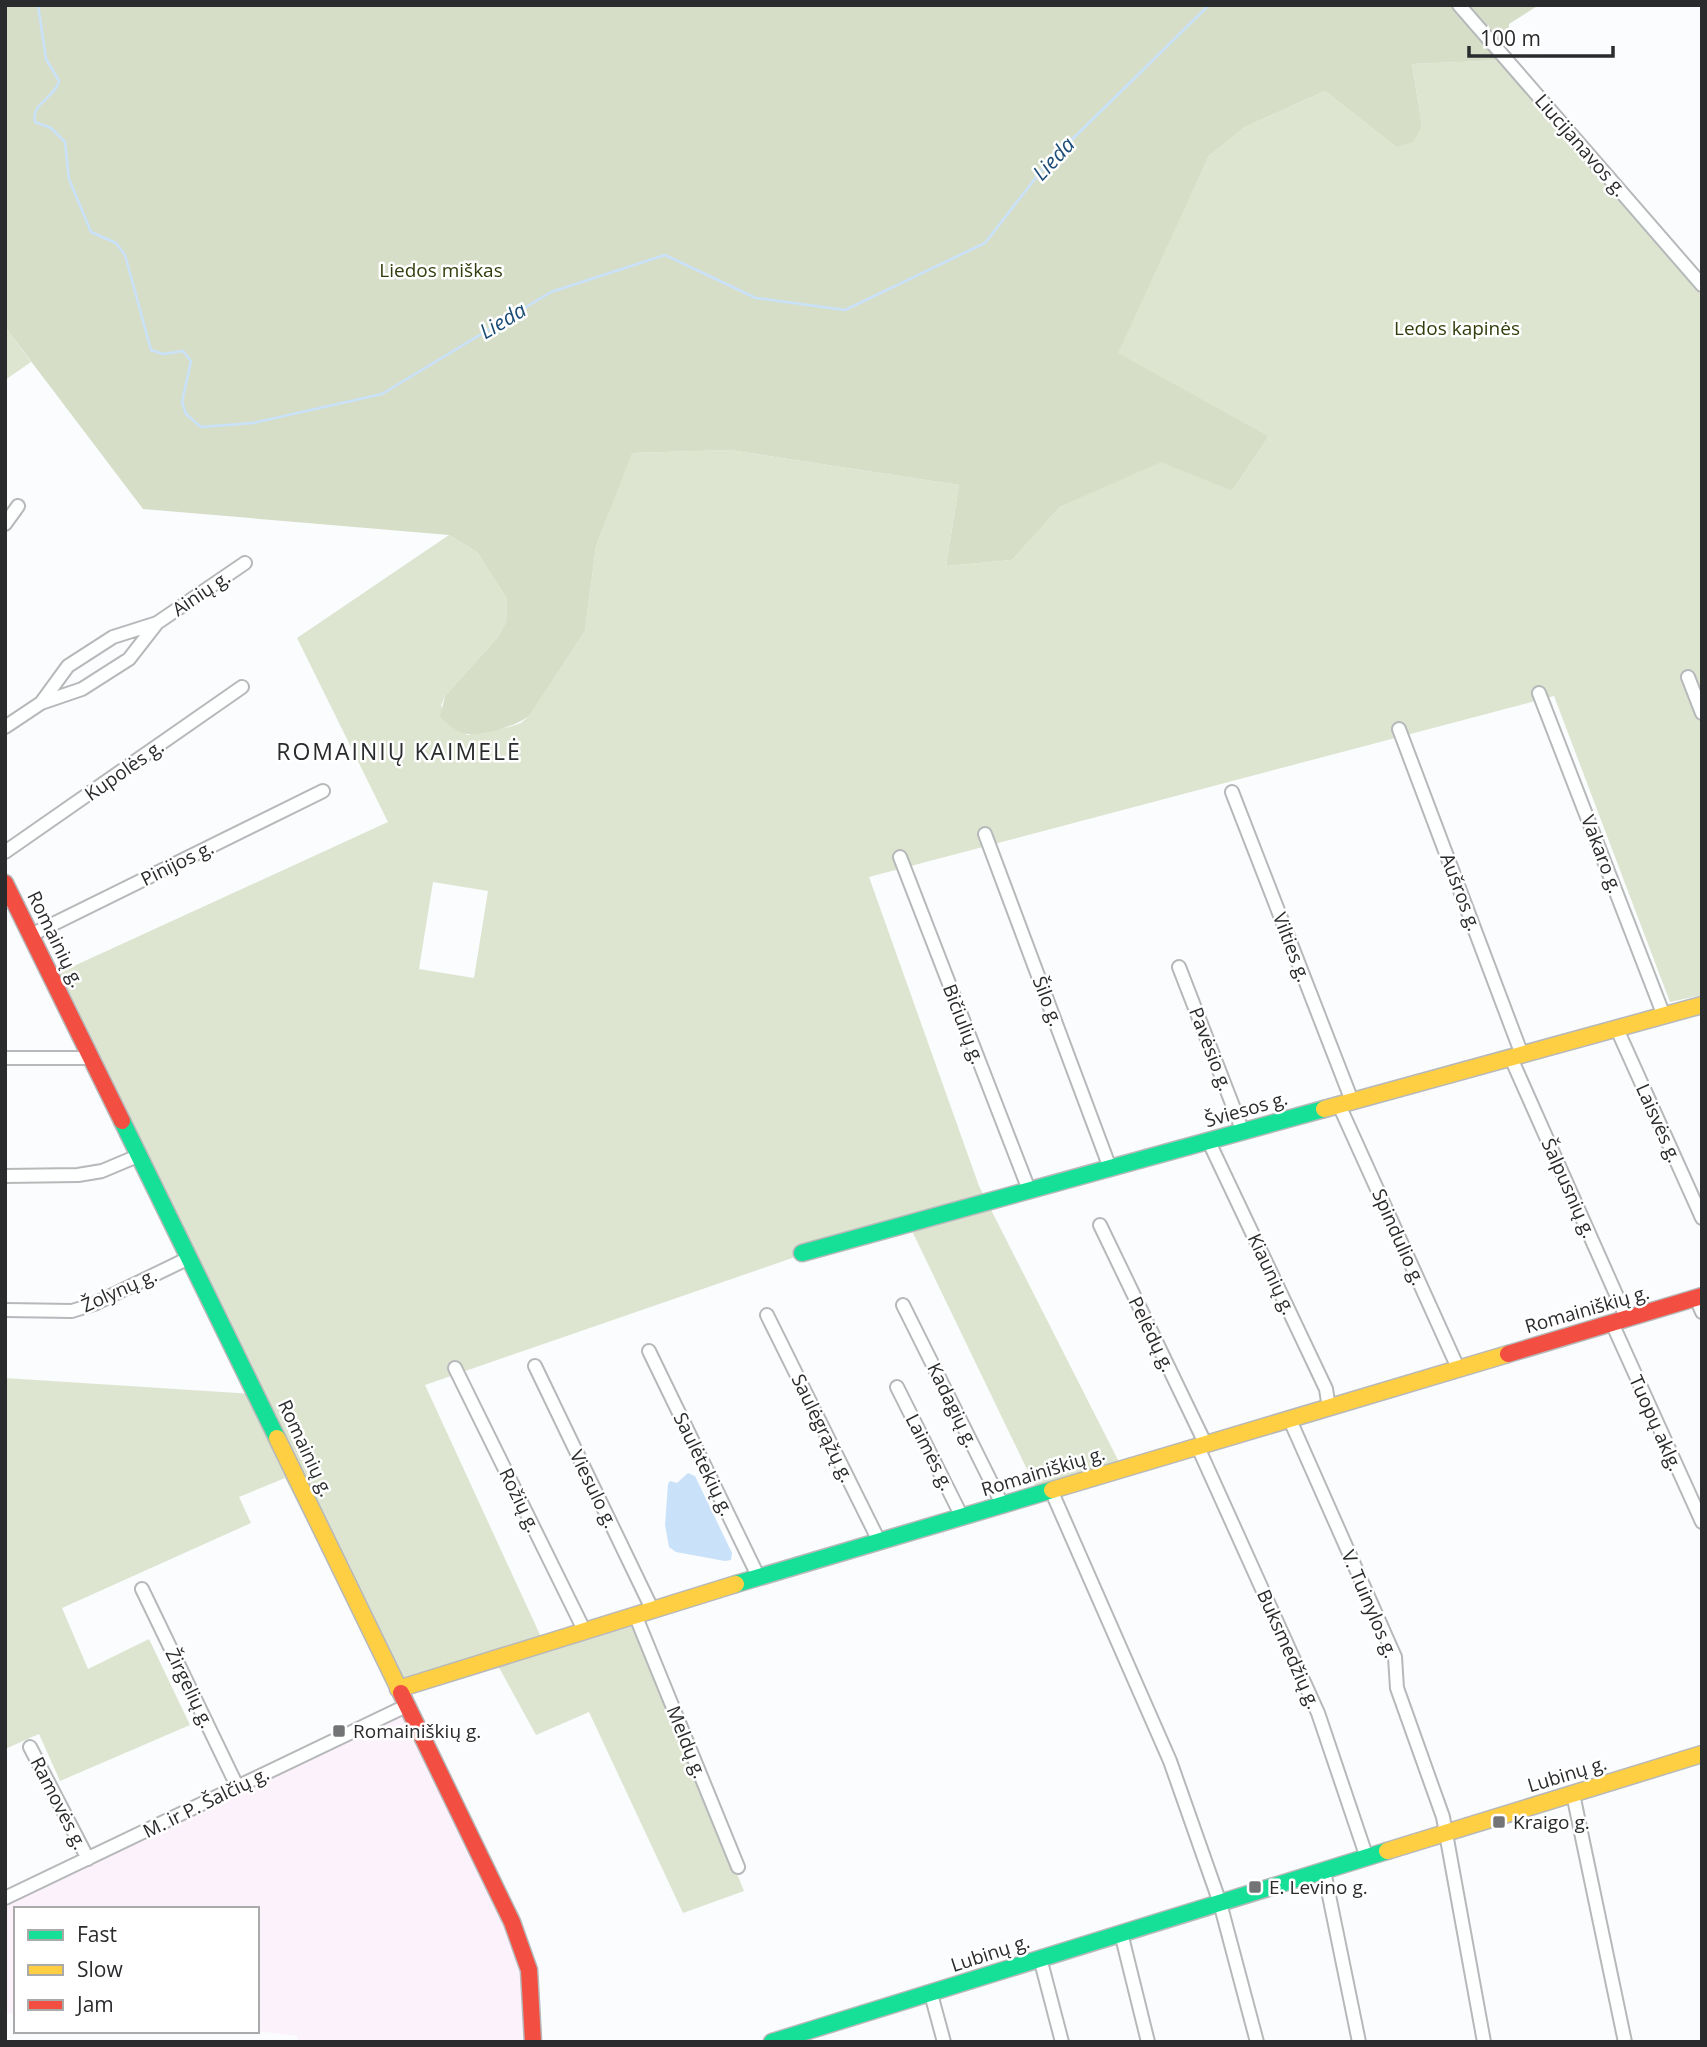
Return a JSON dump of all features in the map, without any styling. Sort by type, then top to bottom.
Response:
[{"type":"street","name":"Liucijanavos g.","points":[[1459,5],[1702,285]]},
{"type":"street","points":[[5,524],[18,506]]},
{"type":"street","name":"Ainių g.","points":[[41,703],[68,666],[113,637],[157,623],[245,563]]},
{"type":"street","name":"Ainių g.","points":[[5,727],[41,703],[82,690],[129,659],[157,623]]},
{"type":"street","points":[[1688,677],[1702,713]]},
{"type":"street","name":"Kupolės g.","points":[[5,852],[242,687]]},
{"type":"street","name":"Vakaro g.","points":[[1539,693],[1664,1016]]},
{"type":"street","name":"Aušros g.","points":[[1399,729],[1517,1056]]},
{"type":"street","name":"Pinijos g.","points":[[31,935],[323,791]]},
{"type":"street","name":"Vilties g.","points":[[1232,792],[1346,1103]]},
{"type":"street","name":"Šilo g.","points":[[985,834],[1111,1168]]},
{"type":"street","name":"Bičiulių g.","points":[[900,857],[1029,1190]]},
{"type":"street","name":"Romainių g.","points":[[5,883],[274,1427],[521,1944],[529,1970],[533,2042]]},
{"type":"street","name":"Pavėsio g.","points":[[1179,967],[1243,1132]]},
{"type":"street","name":"Šviesos g.","points":[[802,1253],[1702,1005]]},
{"type":"street","name":"Laisvės g.","points":[[1617,1029],[1702,1217]]},
{"type":"street","name":"Šalpusnių g.","points":[[1517,1056],[1619,1321]]},
{"type":"street","points":[[5,1058],[92,1058]]},
{"type":"street","name":"Spindulio g.","points":[[1346,1103],[1458,1368]]},
{"type":"street","name":"Kiaunių g.","points":[[1209,1142],[1326,1389],[1329,1408]]},
{"type":"street","points":[[5,1176],[78,1175],[102,1171],[139,1155]]},
{"type":"street","name":"Pelėdų g.","points":[[1100,1225],[1201,1444]]},
{"type":"street","name":"Žolynų g.","points":[[5,1310],[72,1311],[94,1304],[189,1258]]},
{"type":"street","name":"Romainiškių g.","points":[[398,1689],[1201,1444],[1619,1321],[1700,1302]]},
{"type":"street","name":"Kadagių g.","points":[[903,1305],[1003,1506]]},
{"type":"street","name":"Saulėgrąžų g.","points":[[767,1315],[879,1541]]},
{"type":"street","name":"Tuopų aklg.","points":[[1619,1321],[1702,1522]]},
{"type":"street","name":"Saulėtekių g.","points":[[649,1351],[758,1578]]},
{"type":"street","name":"Viesulo g.","points":[[535,1366],[653,1611]]},
{"type":"street","name":"Rožių g.","points":[[455,1368],[585,1632]]},
{"type":"street","name":"Laimės g.","points":[[897,1387],[962,1517]]},
{"type":"street","name":"V. Tuinylos g.","points":[[1290,1420],[1395,1657],[1397,1688],[1443,1817],[1445,1834]]},
{"type":"street","name":"Buksmedžių g.","points":[[1201,1444],[1318,1713],[1367,1858]]},
{"type":"street","points":[[1051,1490],[1170,1761],[1220,1903],[1257,2042]]},
{"type":"street","name":"Žirgelių g.","points":[[142,1589],[237,1786]]},
{"type":"street","name":"Meldų g.","points":[[636,1616],[738,1867]]},
{"type":"street","name":"M. ir P. Šalčių g.","points":[[5,1898],[406,1706]]},
{"type":"street","name":"Ramovės g.","points":[[30,1747],[88,1859]]},
{"type":"street","name":"Lubinų g.","points":[[772,2042],[797,2038],[1040,1958],[1702,1754]]},
{"type":"street","points":[[1573,1794],[1625,2042]]},
{"type":"street","points":[[1445,1834],[1484,2042]]},
{"type":"street","points":[[1324,1871],[1359,2042]]},
{"type":"street","points":[[1121,1933],[1149,2042]]},
{"type":"street","points":[[1040,1958],[1062,2042]]},
{"type":"street","points":[[931,1994],[944,2042]]},
{"type":"shaded area","points":[[404,1712],[519,1951],[524,1979],[527,2042],[298,2042],[297,2036],[259,2031],[259,1907],[14,1907],[14,2012],[5,2014],[5,1903]]},
{"type":"green space","name":"Liedos miškas","points":[[5,5],[1539,5],[1509,24],[1506,60],[1412,64],[1422,126],[1413,142],[1396,147],[1325,91],[1245,127],[1209,156],[1118,353],[1269,436],[1232,491],[1161,462],[1060,507],[1012,560],[946,566],[959,485],[730,450],[632,453],[596,546],[585,631],[530,715],[492,732],[468,734],[460,732],[440,717],[445,696],[497,638],[506,622],[507,599],[477,552],[449,535],[143,509],[5,327]]},
{"type":"green space","name":"Ledos kapinės","points":[[1506,60],[1702,285],[1702,995],[1670,1002],[1554,696],[869,877],[979,1186],[1119,1462],[1036,1488],[912,1231],[801,1255],[425,1385],[547,1650],[637,1625],[744,1891],[683,1913],[589,1712],[536,1735],[491,1653],[390,1685],[285,1478],[239,1497],[251,1523],[62,1608],[88,1669],[149,1639],[190,1725],[60,1781],[39,1734],[5,1749],[5,1378],[253,1394],[52,976],[388,822],[297,638],[449,535],[477,552],[507,599],[506,622],[497,638],[445,696],[441,706],[467,735],[521,723],[530,715],[585,631],[596,546],[631,453],[730,450],[959,485],[946,566],[1012,560],[1060,507],[1161,461],[1232,491],[1269,436],[1117,353],[1209,156],[1245,127],[1325,91],[1396,147],[1422,126],[1412,64]],"holes":[[[433,882],[488,891],[474,978],[419,969]]]},
{"type":"green space","points":[[5,327],[31,362],[5,380]]},
{"type":"water","points":[[688,1473],[695,1476],[732,1553],[731,1560],[676,1552],[669,1547],[665,1525],[668,1484],[670,1481],[677,1483]]},
{"type":"waterway","name":"Lieda","points":[[38,5],[46,59],[59,81],[57,87],[36,110],[35,122],[51,128],[65,142],[69,179],[91,232],[116,243],[125,255],[151,350],[163,354],[183,351],[191,361],[182,402],[186,414],[201,427],[253,423],[382,394],[551,292],[665,255],[756,298],[845,310],[985,243],[1045,166],[1209,5]]},
{"type":"traffic: fast","points":[[802,1253],[1324,1109]]},
{"type":"traffic: fast","points":[[122,1121],[277,1438]]},
{"type":"traffic: fast","points":[[736,1584],[1052,1490]]},
{"type":"traffic: fast","points":[[772,2042],[1387,1851]]},
{"type":"traffic: slow","points":[[1324,1109],[1702,1005]]},
{"type":"traffic: slow","points":[[1052,1490],[1508,1354]]},
{"type":"traffic: slow","points":[[277,1438],[401,1693]]},
{"type":"traffic: slow","points":[[398,1689],[736,1584]]},
{"type":"traffic: slow","points":[[1387,1851],[1702,1754]]},
{"type":"traffic: jam","points":[[5,883],[122,1121]]},
{"type":"traffic: jam","points":[[1508,1354],[1702,1296]]},
{"type":"traffic: jam","points":[[401,1693],[512,1922],[529,1970],[533,2042]]},
{"type":"place","name":"Romainiškių g.","points":[[339,1731]]},
{"type":"place","name":"Kraigo g.","points":[[1499,1822]]},
{"type":"place","name":"E. Levino g.","points":[[1255,1887]]},
{"type":"district","name":"ROMAINIŲ KAIMELĖ","points":[[399,752]]}]
